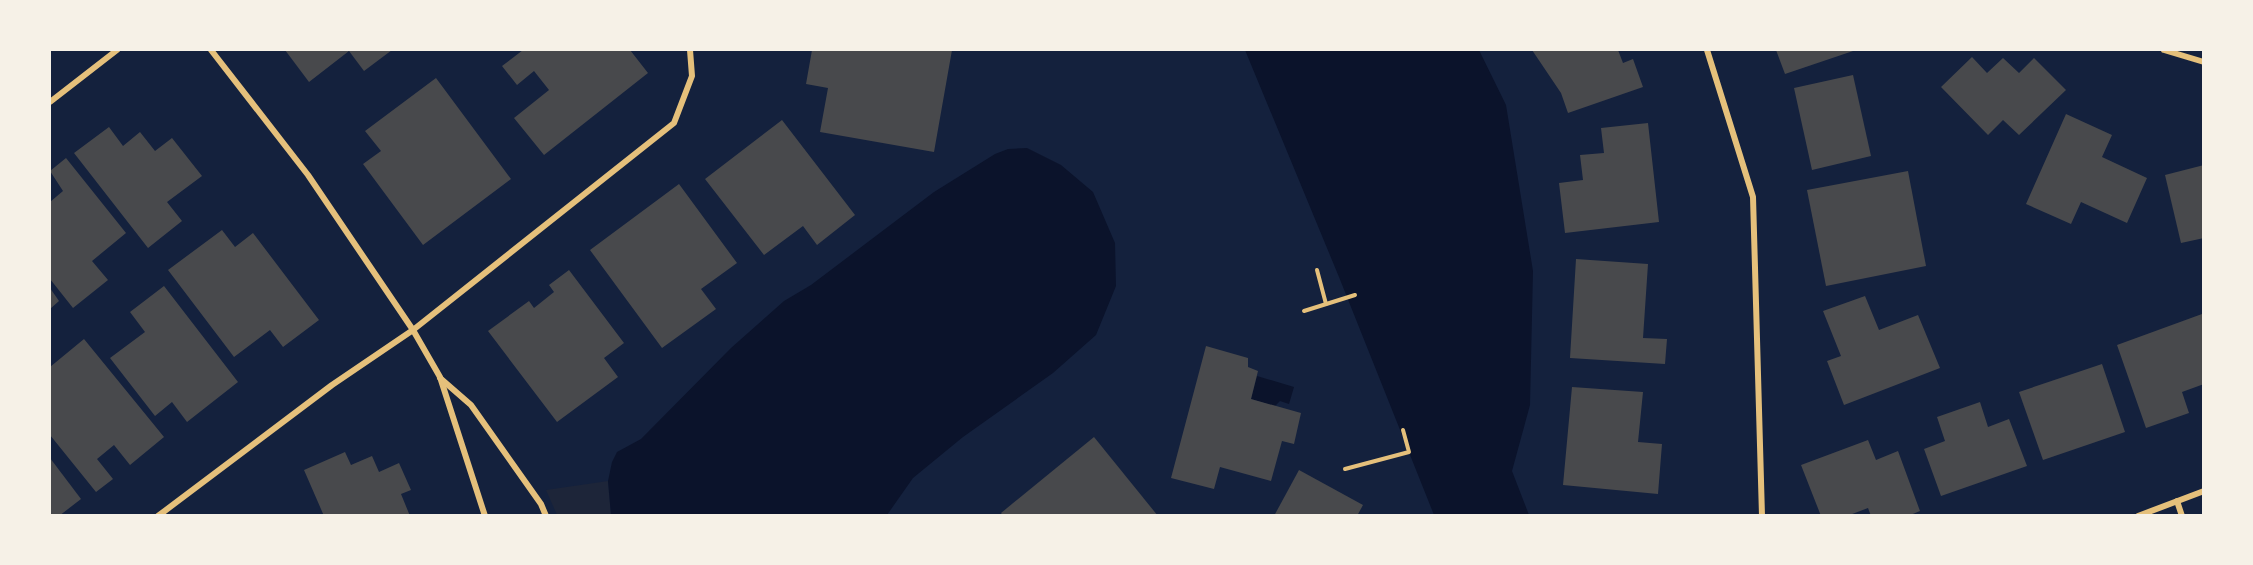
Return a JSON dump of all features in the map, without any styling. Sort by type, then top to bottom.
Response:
[{"type":"street","points":[[50,102],[117,50]]},
{"type":"street","points":[[211,50],[308,175],[413,330],[440,377],[485,516]]},
{"type":"street","points":[[158,516],[332,385],[413,330],[674,123],[692,76],[690,50]]},
{"type":"street","points":[[1707,50],[1753,197],[1762,516]]},
{"type":"street","points":[[2164,50],[2204,62]]},
{"type":"street","points":[[440,377],[471,405],[541,504],[546,516]]},
{"type":"street","points":[[2138,516],[2204,491]]},
{"type":"street","points":[[2177,501],[2182,516]]},
{"type":"path","points":[[1317,270],[1326,304]]},
{"type":"path","points":[[1304,311],[1355,295]]},
{"type":"path","points":[[1345,470],[1408,452],[1403,430]]},
{"type":"shaded area","points":[[1245,50],[1479,50],[1506,105],[1533,271],[1530,405],[1512,471],[1529,515],[1434,515]]},
{"type":"shaded area","points":[[1027,148],[1061,165],[1093,192],[1115,243],[1116,286],[1096,335],[1053,373],[963,437],[913,478],[887,515],[611,515],[608,481],[612,462],[617,452],[641,439],[731,348],[784,301],[811,285],[934,192],[995,154],[1008,149]]},
{"type":"shaded area","points":[[1257,376],[1294,387],[1289,404],[1280,401],[1275,406],[1251,399]]},
{"type":"shaded area","points":[[608,481],[611,515],[557,515],[546,490]]},
{"type":"building","points":[[285,50],[392,50],[364,71],[349,51],[309,82]]},
{"type":"building","points":[[523,50],[630,50],[648,73],[544,155],[514,118],[549,90],[534,71],[517,85],[502,66]]},
{"type":"building","points":[[812,50],[952,50],[934,152],[820,132],[828,88],[806,84]]},
{"type":"building","points":[[1532,50],[1618,50],[1623,63],[1633,59],[1643,87],[1568,113],[1561,93]]},
{"type":"building","points":[[1776,50],[1856,50],[1785,74]]},
{"type":"building","points":[[1972,57],[1987,73],[2003,58],[2019,73],[2034,58],[2066,90],[2019,135],[2003,120],[1988,135],[1941,87]]},
{"type":"building","points":[[1853,75],[1871,156],[1812,170],[1794,88]]},
{"type":"building","points":[[436,78],[511,179],[423,245],[363,164],[381,151],[365,131]]},
{"type":"building","points":[[2066,114],[2112,135],[2102,157],[2147,178],[2127,223],[2081,202],[2071,224],[2026,204]]},
{"type":"building","points":[[782,120],[855,215],[817,245],[803,226],[764,255],[705,179]]},
{"type":"building","points":[[1648,123],[1659,222],[1565,233],[1559,183],[1583,180],[1580,155],[1604,153],[1601,128]]},
{"type":"building","points":[[109,127],[123,146],[140,132],[155,151],[172,138],[202,176],[167,202],[182,221],[148,248],[74,153]]},
{"type":"building","points":[[66,158],[126,233],[92,261],[108,280],[73,308],[50,279],[50,202],[63,191],[50,171]]},
{"type":"building","points":[[2204,165],[2204,238],[2181,243],[2165,175]]},
{"type":"building","points":[[1908,171],[1926,266],[1826,286],[1807,190]]},
{"type":"building","points":[[679,184],[737,263],[701,289],[716,309],[662,348],[590,250]]},
{"type":"building","points":[[222,230],[235,247],[253,233],[319,320],[283,347],[270,330],[234,357],[168,270]]},
{"type":"building","points":[[1576,259],[1648,264],[1643,338],[1667,339],[1665,364],[1570,358]]},
{"type":"building","points":[[569,270],[624,343],[604,358],[618,377],[557,422],[488,331],[529,301],[534,308],[554,292],[549,285]]},
{"type":"building","points":[[164,286],[238,382],[187,422],[172,402],[155,416],[110,358],[145,332],[130,312]]},
{"type":"building","points":[[50,288],[59,301],[50,309]]},
{"type":"building","points":[[1865,296],[1879,330],[1918,315],[1940,368],[1844,405],[1827,361],[1841,356],[1823,311]]},
{"type":"building","points":[[2202,314],[2204,384],[2182,392],[2189,413],[2146,428],[2117,345]]},
{"type":"building","points":[[84,339],[164,437],[130,465],[114,445],[97,459],[113,479],[96,492],[50,435],[50,367]]},
{"type":"building","points":[[1206,346],[1248,358],[1248,367],[1258,371],[1251,399],[1301,413],[1294,444],[1282,441],[1271,481],[1220,467],[1214,489],[1171,478]]},
{"type":"building","points":[[2102,364],[2125,432],[2043,460],[2019,392]]},
{"type":"building","points":[[1572,387],[1643,392],[1638,442],[1662,444],[1658,494],[1563,485]]},
{"type":"building","points":[[1980,402],[1988,427],[2009,419],[2027,466],[1941,496],[1924,449],[1945,441],[1937,417]]},
{"type":"building","points":[[1094,437],[1158,516],[1003,516],[1001,513]]},
{"type":"building","points":[[1868,440],[1876,460],[1898,451],[1920,511],[1908,516],[1871,516],[1868,508],[1847,516],[1821,516],[1801,465]]},
{"type":"building","points":[[345,452],[351,465],[372,456],[379,472],[399,463],[411,490],[401,494],[410,516],[324,516],[304,470]]},
{"type":"building","points":[[50,458],[81,499],[59,516],[50,516]]},
{"type":"building","points":[[1299,470],[1363,505],[1357,516],[1274,516]]}]
